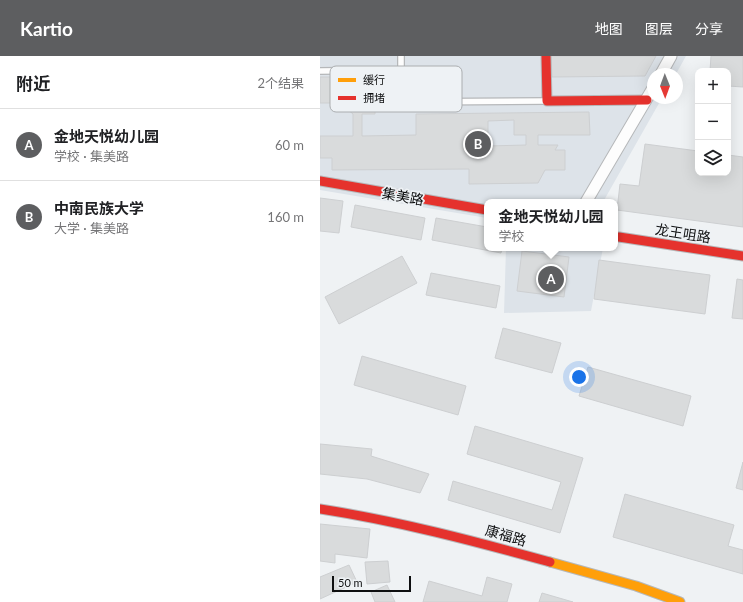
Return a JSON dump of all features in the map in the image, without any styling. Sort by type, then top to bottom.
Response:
[{"type":"street","points":[[546,56],[547,101],[647,100]]},
{"type":"street","points":[[664,68],[671,56]]},
{"type":"street","points":[[588,199],[647,100]]},
{"type":"street","name":"集美路","points":[[320,181],[484,209]]},
{"type":"street","name":"龙王咀路","points":[[619,238],[743,256]]},
{"type":"street","name":"康福路","points":[[320,509],[364,516],[478,542],[636,586],[680,602]]},
{"type":"lane","points":[[320,71],[330,71]]},
{"type":"lane","points":[[462,102],[547,101]]},
{"type":"shaded area","points":[[320,56],[686,56],[679,68],[647,68],[647,104],[659,104],[605,199],[484,199],[484,217],[320,190]]},
{"type":"shaded area","points":[[506,251],[602,251],[591,311],[504,313]]},
{"type":"building","points":[[551,56],[656,56],[649,68],[647,68],[645,76],[552,77]]},
{"type":"building","points":[[711,56],[743,56],[743,87],[731,86],[731,68],[710,68]]},
{"type":"building","points":[[320,77],[330,77],[330,103],[320,103]]},
{"type":"building","points":[[351,112],[375,112],[375,114],[362,114],[362,136],[416,135],[416,114],[589,112],[590,135],[538,135],[538,145],[558,145],[555,150],[565,150],[565,170],[545,170],[538,183],[469,184],[469,169],[332,170],[332,158],[320,158],[320,136],[353,136],[353,114]],"holes":[[[514,120],[514,135],[526,135],[526,145],[488,146],[488,121]]]},
{"type":"building","points":[[645,144],[695,151],[695,176],[731,176],[731,155],[743,157],[743,227],[618,210],[620,184],[639,186]]},
{"type":"building","points":[[320,198],[343,201],[339,233],[320,231]]},
{"type":"building","points":[[355,205],[425,218],[421,240],[351,227]]},
{"type":"building","points":[[436,218],[484,226],[484,250],[432,240]]},
{"type":"building","points":[[490,251],[501,251],[501,253]]},
{"type":"building","points":[[522,251],[569,257],[564,297],[517,291]]},
{"type":"building","points":[[402,256],[417,283],[339,324],[325,297]]},
{"type":"building","points":[[599,260],[710,275],[705,314],[594,299]]},
{"type":"building","points":[[431,273],[500,286],[496,308],[426,295]]},
{"type":"building","points":[[737,279],[743,280],[743,319],[732,318]]},
{"type":"building","points":[[503,328],[561,343],[552,373],[495,358]]},
{"type":"building","points":[[362,356],[466,386],[458,415],[354,385]]},
{"type":"building","points":[[588,367],[691,396],[683,426],[579,396]]},
{"type":"building","points":[[475,426],[583,458],[560,533],[448,500],[453,481],[552,510],[561,482],[467,454]]},
{"type":"building","points":[[320,444],[372,449],[371,456],[429,474],[420,493],[367,479],[320,474]]},
{"type":"building","points":[[743,462],[743,490],[736,488]]},
{"type":"building","points":[[625,494],[734,525],[728,546],[743,550],[743,574],[613,537]]},
{"type":"building","points":[[320,524],[370,529],[367,558],[335,554],[335,563],[320,561]]},
{"type":"building","points":[[388,561],[390,582],[367,584],[365,562]]},
{"type":"building","points":[[349,565],[357,582],[320,599],[320,577]]},
{"type":"building","points":[[487,577],[512,584],[507,602],[423,602],[429,581],[482,596]]},
{"type":"building","points":[[387,585],[395,602],[375,602],[371,592]]},
{"type":"building","points":[[542,593],[573,602],[539,602]]},
{"type":"traffic: slow","points":[[550,562],[636,586],[680,602]]},
{"type":"traffic: jam","points":[[546,56],[547,101],[647,100]]},
{"type":"traffic: jam","points":[[320,181],[484,209]]},
{"type":"traffic: jam","points":[[619,237],[743,256]]},
{"type":"traffic: jam","points":[[320,509],[378,519],[436,532],[550,562]]},
{"type":"place","name":"中南民族大学","points":[[478,144]]},
{"type":"place","name":"金地天悦幼儿园","points":[[551,279]]}]
